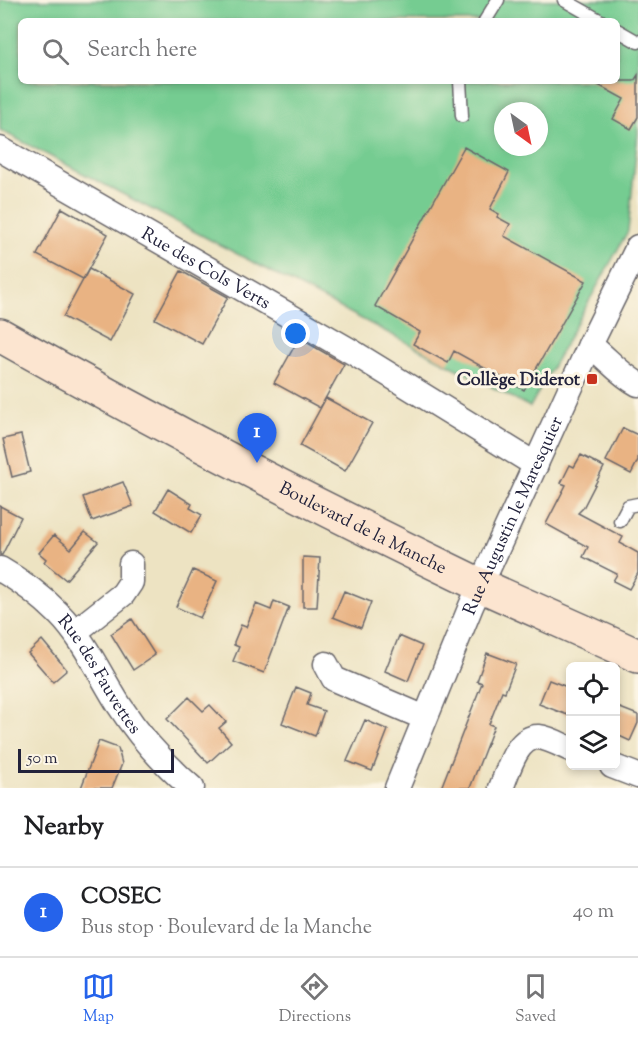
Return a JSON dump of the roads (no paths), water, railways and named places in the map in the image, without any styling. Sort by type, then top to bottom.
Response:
[{"type":"main road","name":"Boulevard de la Manche","points":[[0,335],[224,456],[480,585],[638,656]]},
{"type":"street","name":"Rue des Cols Verts","points":[[0,149],[354,353],[536,465]]},
{"type":"street","name":"Rue Augustin le Maresquier","points":[[397,788],[480,585],[590,345],[638,248]]},
{"type":"street","points":[[590,345],[625,377],[638,384]]},
{"type":"street","points":[[75,632],[123,594],[131,582],[131,564]]},
{"type":"street","name":"Rue des Fauvettes","points":[[0,569],[18,580],[50,606],[75,632],[130,722],[152,749],[192,788]]},
{"type":"street","points":[[326,664],[334,679],[425,718]]},
{"type":"street","points":[[501,788],[517,752],[530,739],[540,737],[566,747]]},
{"type":"street","points":[[620,768],[638,776]]},
{"type":"lane","points":[[487,18],[498,0]]},
{"type":"lane","points":[[564,0],[596,18]]},
{"type":"lane","points":[[620,32],[638,42]]},
{"type":"lane","points":[[460,84],[462,116]]},
{"type":"lane","points":[[620,521],[628,507],[638,504]]},
{"type":"place","name":"Collège Diderot","points":[[592,379]]},
{"type":"place","name":"COSEC","points":[[257,463]]}]
